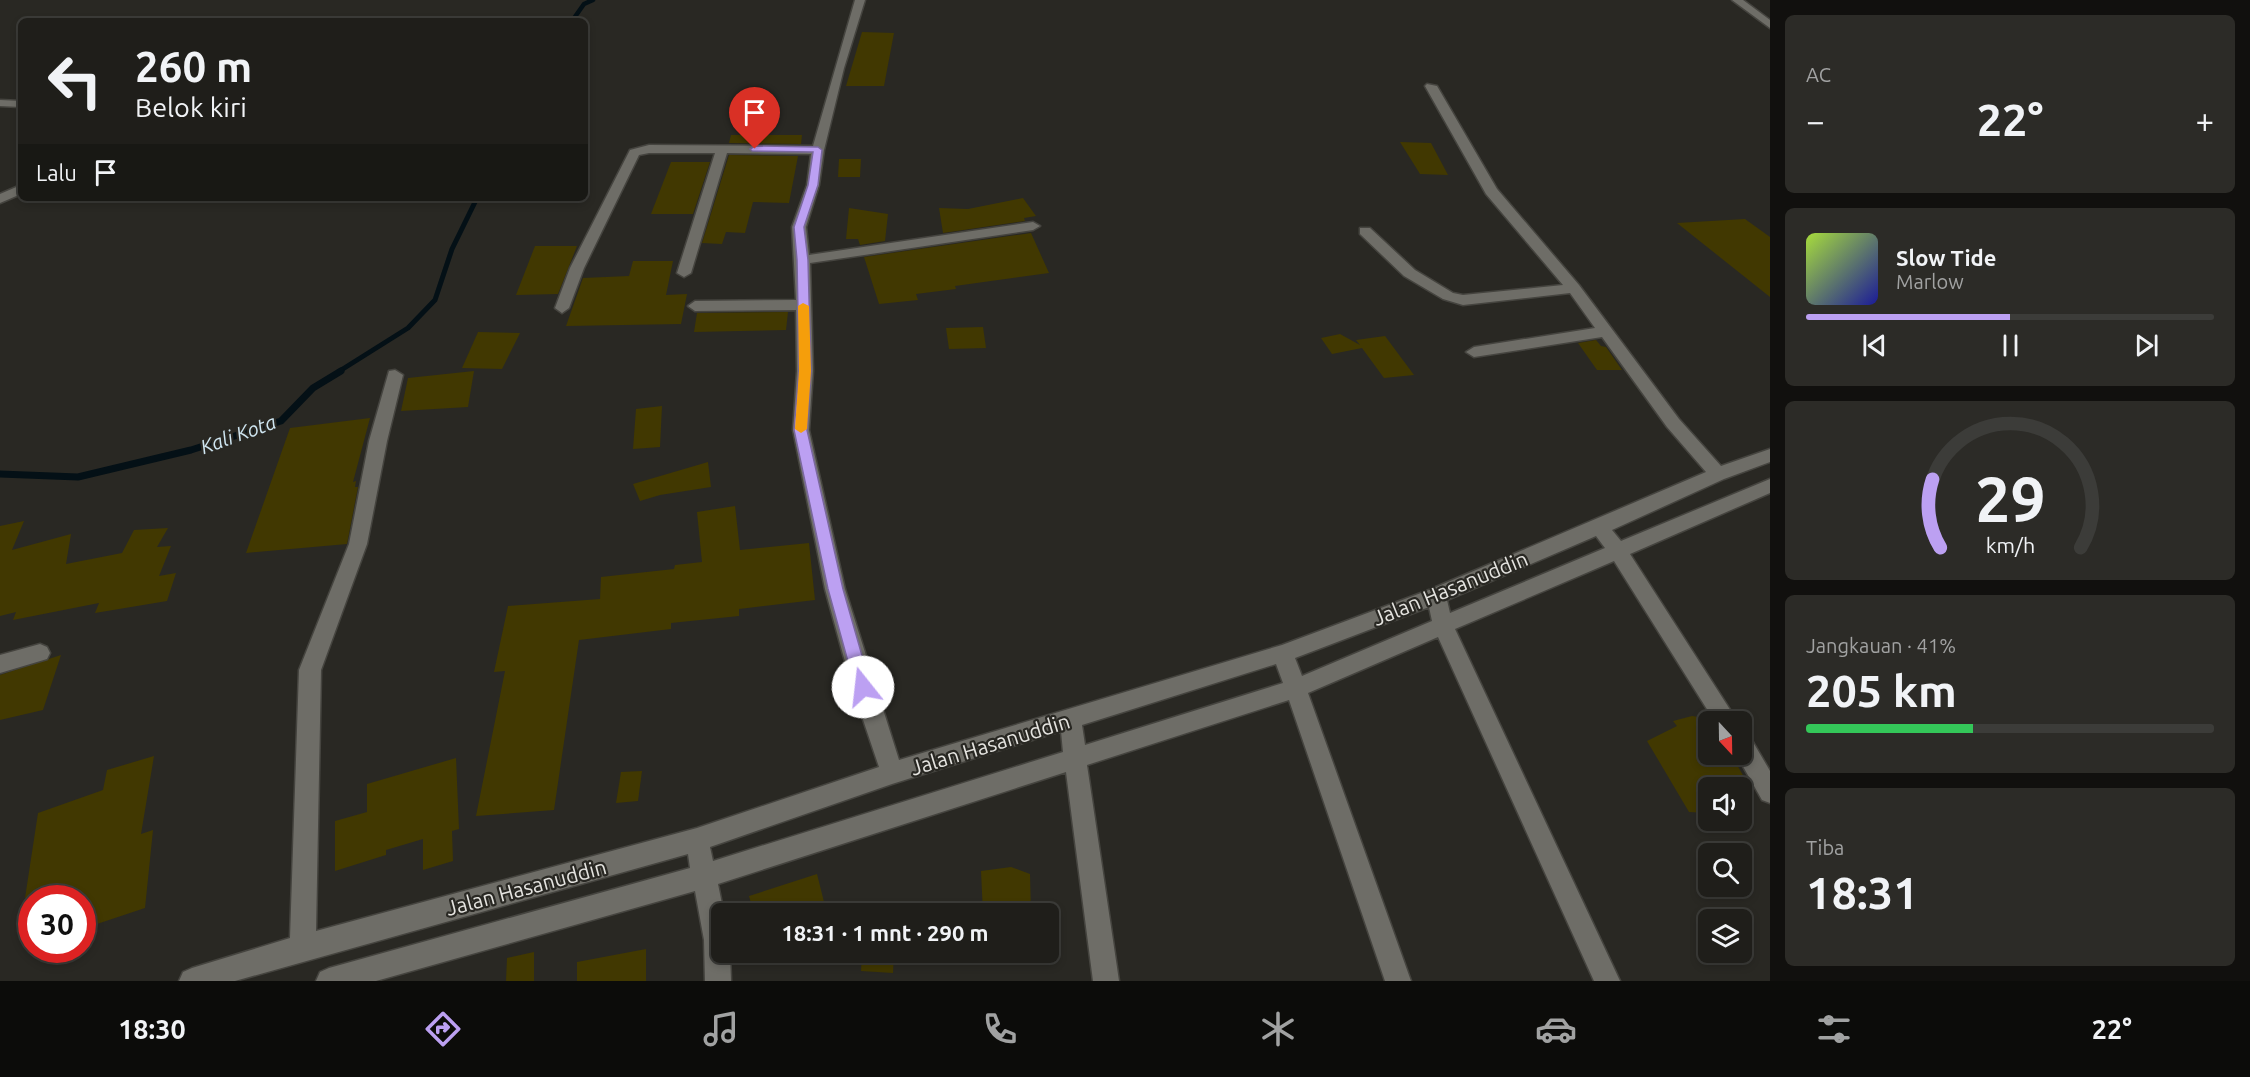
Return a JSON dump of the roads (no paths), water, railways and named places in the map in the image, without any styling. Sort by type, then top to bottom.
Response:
[{"type":"street","points":[[860,0],[818,150],[813,185],[799,227],[803,260],[805,371],[801,430],[836,589],[863,687],[892,774]]},
{"type":"street","points":[[1737,0],[1770,25]]},
{"type":"street","points":[[1431,86],[1491,191],[1574,288],[1673,423],[1718,474]]},
{"type":"street","points":[[0,103],[18,104]]},
{"type":"street","points":[[562,308],[577,268],[634,153],[649,149],[818,150]]},
{"type":"street","points":[[684,273],[722,150]]},
{"type":"street","points":[[0,200],[18,191]]},
{"type":"street","points":[[803,260],[1033,226]]},
{"type":"street","points":[[1365,231],[1426,286],[1446,297],[1463,300],[1574,288]]},
{"type":"street","points":[[695,306],[803,305]]},
{"type":"street","points":[[1474,352],[1607,331]]},
{"type":"street","points":[[303,947],[310,670],[358,544],[378,441],[395,375]]},
{"type":"street","name":"Jalan Hasanuddin","points":[[192,981],[303,947],[698,840],[892,774],[1283,652],[1436,596],[1718,474],[1770,455]]},
{"type":"street","name":"Jalan Hasanuddin","points":[[329,981],[705,876],[1296,688],[1619,555],[1770,486]]},
{"type":"street","points":[[1600,527],[1635,575],[1721,711]]},
{"type":"street","points":[[1436,596],[1443,627],[1460,657],[1607,981]]},
{"type":"street","points":[[0,664],[40,652]]},
{"type":"street","points":[[1283,652],[1398,981]]},
{"type":"street","points":[[1070,720],[1106,981]]},
{"type":"street","points":[[1752,761],[1770,792]]},
{"type":"street","points":[[698,840],[717,940],[718,981]]},
{"type":"waterway","name":"Kali Kota","points":[[574,18],[584,4],[593,0]]},
{"type":"waterway","name":"Kali Kota","points":[[338,372],[408,328],[435,300],[452,249],[476,201]]},
{"type":"waterway","name":"Kali Kota","points":[[0,474],[78,477],[191,450],[281,421],[313,388],[341,371]]}]
